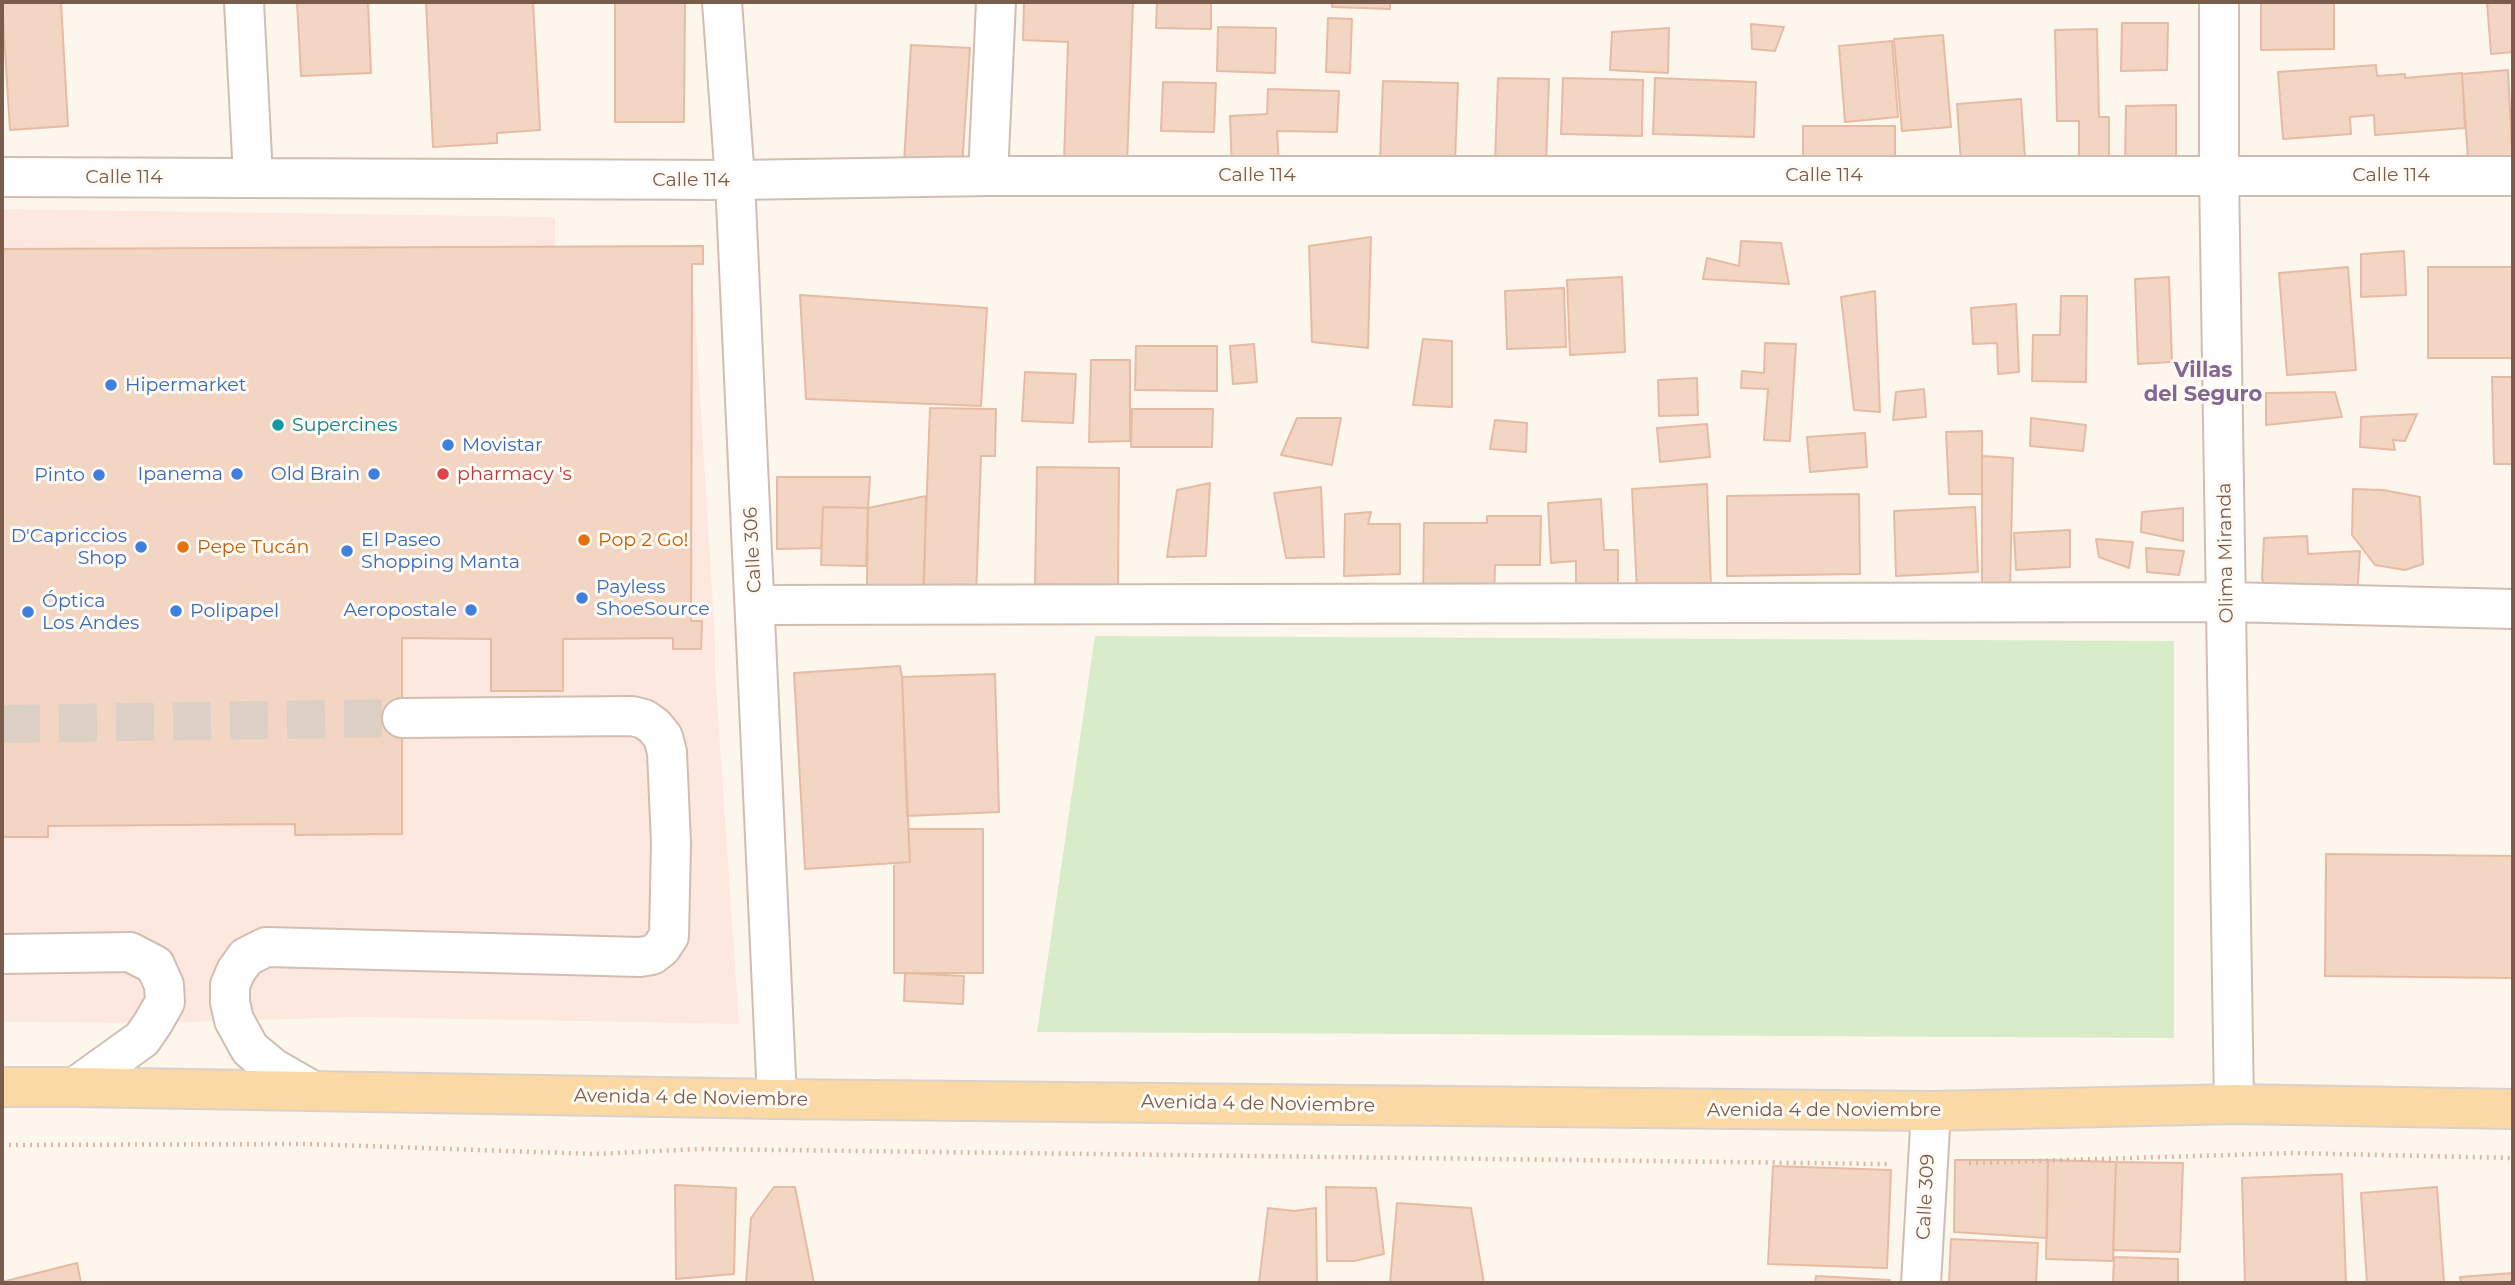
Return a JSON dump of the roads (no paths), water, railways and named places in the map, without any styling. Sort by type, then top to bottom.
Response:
[{"type":"main road","name":"Avenida 4 de Noviembre","points":[[2,1087],[777,1099],[1931,1111],[2234,1104],[2513,1109]]},
{"type":"street","points":[[244,2],[253,177]]},
{"type":"street","name":"Calle 306","points":[[722,2],[735,180],[777,1099]]},
{"type":"street","points":[[988,176],[996,2]]},
{"type":"street","name":"Olima Miranda","points":[[2219,2],[2218,175],[2234,1104]]},
{"type":"street","name":"Calle 114","points":[[2,177],[735,180],[988,176],[2513,176]]},
{"type":"street","points":[[756,605],[2227,602],[2513,609]]},
{"type":"street","points":[[313,1091],[273,1068],[250,1049],[234,1020],[230,985],[236,971],[246,957],[266,947],[640,957],[652,955],[670,936],[671,843],[667,752],[663,737],[654,726],[644,719],[632,716],[401,718]]},
{"type":"street","points":[[2,954],[130,952],[155,965],[164,985],[165,1002],[153,1023],[142,1039],[75,1087]]},
{"type":"street","name":"Calle 309","points":[[1921,1283],[1931,1111]]},
{"type":"tunnel","points":[[2,724],[402,718]]},
{"type":"place","name":"Hipermarket","points":[[111,385]]},
{"type":"place","name":"Supercines","points":[[278,425]]},
{"type":"place","name":"Movistar","points":[[448,445]]},
{"type":"place","name":"Ipanema","points":[[237,474]]},
{"type":"place","name":"Old Brain","points":[[374,474]]},
{"type":"place","name":"pharmacy 's","points":[[443,474]]},
{"type":"place","name":"Pinto","points":[[99,475]]},
{"type":"place","name":"Pop 2 Go!","points":[[584,540]]},
{"type":"place","name":"D'Capriccios Shop","points":[[141,547]]},
{"type":"place","name":"Pepe Tucán","points":[[183,547]]},
{"type":"place","name":"El Paseo Shopping Manta","points":[[347,551]]},
{"type":"place","name":"Payless ShoeSource","points":[[582,598]]},
{"type":"place","name":"Aeropostale","points":[[471,610]]},
{"type":"place","name":"Polipapel","points":[[176,611]]},
{"type":"place","name":"Óptica Los Andes","points":[[28,612]]},
{"type":"district","name":"Villas del Seguro","points":[[2203,383]]}]
